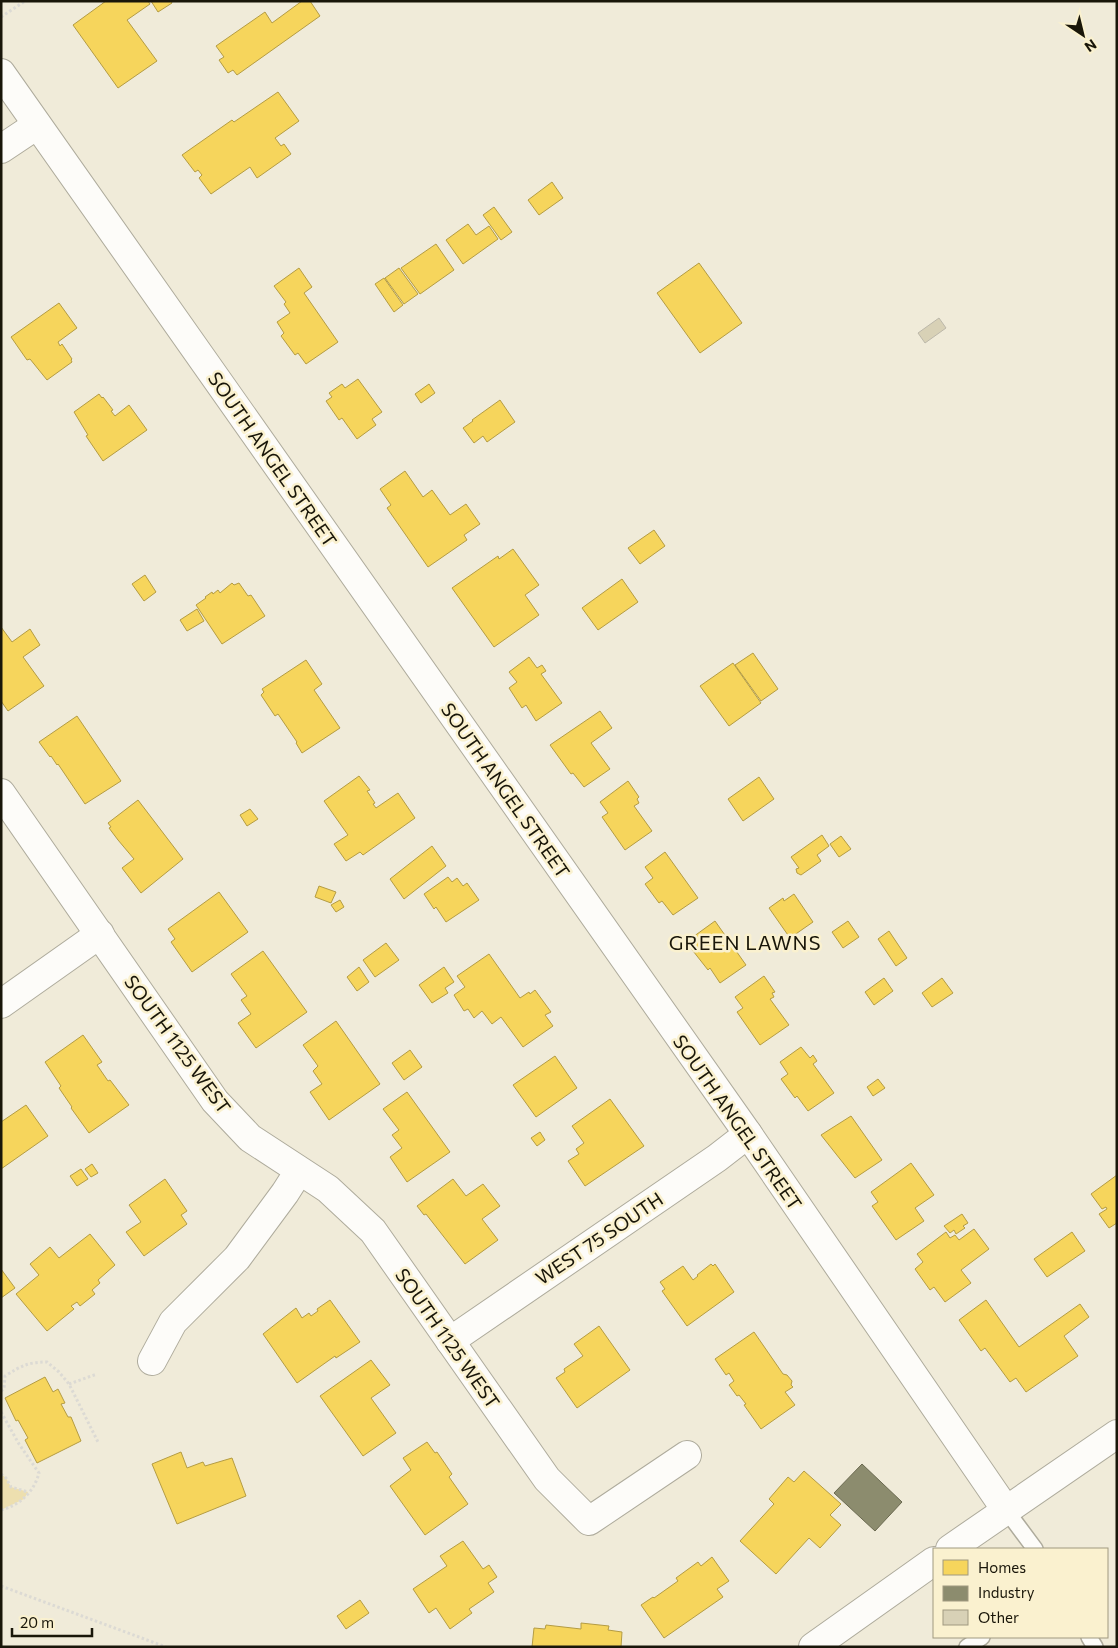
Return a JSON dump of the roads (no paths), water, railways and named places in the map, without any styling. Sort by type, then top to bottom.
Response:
[{"type":"main road","name":"SOUTH ANGEL STREET","points":[[1,73],[748,1134],[1006,1510]]},
{"type":"main road","points":[[1,149],[37,125]]},
{"type":"main road","name":"SOUTH 1125 WEST","points":[[1,793],[215,1101],[250,1138],[328,1189],[373,1231],[547,1479],[589,1521],[687,1454]]},
{"type":"main road","points":[[1,1004],[100,934]]},
{"type":"main road","name":"WEST 75 SOUTH","points":[[450,1341],[717,1158],[748,1134]]},
{"type":"main road","points":[[152,1361],[173,1322],[237,1258],[299,1171]]},
{"type":"main road","points":[[951,1548],[1117,1434]]},
{"type":"main road","points":[[813,1647],[933,1562]]},
{"type":"lane","points":[[1006,1510],[1033,1548]]},
{"type":"lane","points":[[967,1647],[980,1638]]},
{"type":"district","name":"GREEN LAWNS","points":[[745,942]]}]
